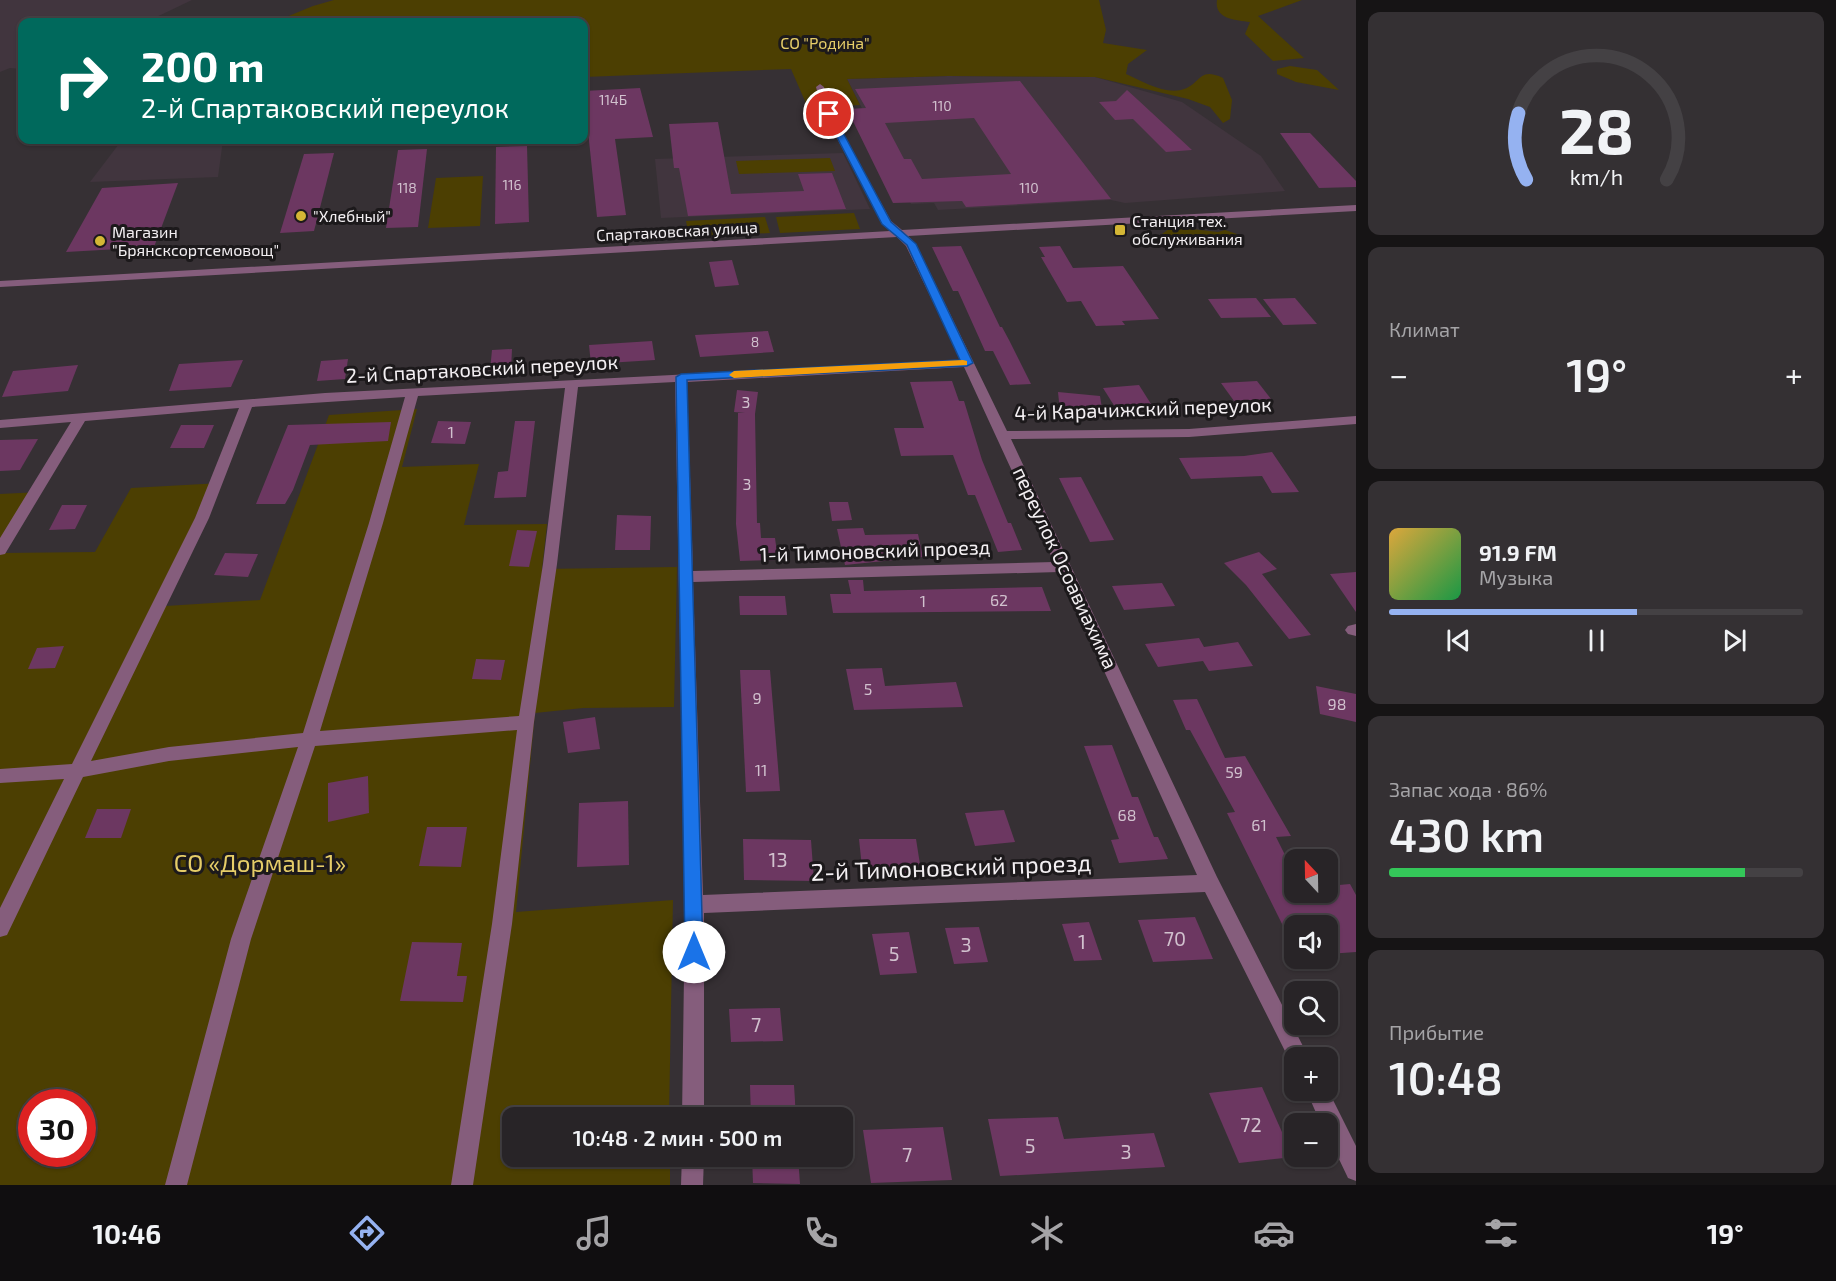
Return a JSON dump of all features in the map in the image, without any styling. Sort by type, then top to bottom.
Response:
[{"type":"street","name":"переулок Осоавиахима","points":[[819,87],[826,110],[887,224],[911,244],[1003,435],[1210,883],[1293,1047]]},
{"type":"street","name":"Спартаковская улица","points":[[0,284],[1356,208]]},
{"type":"street","name":"2-й Спартаковский переулок","points":[[0,424],[247,403],[413,392],[967,363]]},
{"type":"street","points":[[681,377],[694,904],[693,1107]]},
{"type":"street","points":[[462,1185],[502,924],[526,722],[550,564],[572,383]]},
{"type":"street","points":[[176,1185],[241,939],[309,739],[376,523],[413,392]]},
{"type":"street","points":[[0,928],[202,518],[247,403]]},
{"type":"street","points":[[0,550],[80,418]]},
{"type":"street","name":"4-й Карачижский переулок","points":[[1003,435],[1189,433],[1356,420]]},
{"type":"street","name":"1-й Тимоновский проезд","points":[[687,577],[1064,567]]},
{"type":"street","points":[[0,776],[78,771],[169,754],[309,739],[526,722]]},
{"type":"street","name":"2-й Тимоновский проезд","points":[[694,904],[1210,883]]},
{"type":"street","points":[[1322,1101],[1356,1170]]},
{"type":"street","points":[[692,1185],[693,1167]]},
{"type":"shaded area","points":[[0,0],[192,0],[154,18],[18,18],[18,69],[10,68],[0,72]]},
{"type":"shaded area","points":[[948,76],[1095,77],[1182,102],[1261,156],[1285,191],[1125,203],[1111,200],[938,210],[934,203],[911,204],[847,79]]},
{"type":"shaded area","points":[[119,144],[222,144],[218,177],[90,182]]},
{"type":"shaded area","points":[[843,153],[870,209],[661,218],[655,159]]},
{"type":"green space","name":"СО \"Родина\"","points":[[334,0],[1099,0],[1106,30],[1103,43],[1147,50],[1128,64],[1126,74],[1153,86],[1174,91],[1188,88],[1204,75],[1223,78],[1232,100],[1230,119],[1223,123],[1210,107],[1188,99],[1095,77],[948,76],[847,79],[860,105],[808,108],[791,69],[588,77],[588,18],[284,18]]},
{"type":"green space","points":[[1217,0],[1302,0],[1258,16],[1304,58],[1273,61],[1245,34],[1250,22],[1222,15],[1217,6]]},
{"type":"green space","points":[[1290,66],[1317,70],[1339,90],[1296,82],[1277,74],[1277,69]]},
{"type":"green space","points":[[830,158],[835,171],[739,174],[736,161]]},
{"type":"green space","points":[[483,176],[480,226],[428,228],[436,178]]},
{"type":"green space","points":[[854,213],[860,229],[780,233],[776,217]]},
{"type":"green space","points":[[765,217],[770,233],[689,237],[686,221]]},
{"type":"green space","points":[[1183,228],[1218,232],[1225,230],[1240,235],[1228,238],[1170,239],[1162,234],[1169,229]]},
{"type":"green space","name":"СО «Дормаш-1»","points":[[417,409],[402,467],[479,464],[464,525],[547,524],[542,569],[677,567],[674,707],[583,708],[535,713],[516,912],[673,900],[669,1107],[502,1107],[502,1167],[670,1167],[670,1185],[0,1185],[0,494],[41,492],[3,553],[95,552],[131,488],[221,483],[166,606],[260,600],[329,415]]},
{"type":"building","points":[[1020,81],[1111,199],[966,207],[962,201],[893,203],[847,109],[866,108],[855,89]],"holes":[[[974,118],[1011,174],[922,179],[911,159],[904,159],[885,123]]]},
{"type":"building","points":[[640,88],[653,137],[615,139],[626,215],[597,217],[588,131],[588,91]]},
{"type":"building","points":[[1127,90],[1192,150],[1166,152],[1133,119],[1115,120],[1099,102],[1116,101]]},
{"type":"building","points":[[718,122],[731,194],[804,191],[798,174],[832,173],[846,209],[688,216],[679,168],[674,168],[669,124]]},
{"type":"building","points":[[1280,133],[1310,133],[1356,181],[1356,187],[1319,188]]},
{"type":"building","points":[[527,146],[529,222],[495,224],[496,147]]},
{"type":"building","points":[[427,149],[418,227],[386,228],[398,150]]},
{"type":"building","points":[[334,153],[314,231],[280,233],[304,154]]},
{"type":"building","points":[[178,183],[154,247],[66,252],[102,188]]},
{"type":"building","points":[[961,246],[1000,327],[1031,384],[1010,385],[993,351],[985,351],[958,291],[953,291],[932,247]]},
{"type":"building","points":[[1060,246],[1073,268],[1123,266],[1159,319],[1122,321],[1125,325],[1096,326],[1081,301],[1067,302],[1041,257],[1045,257],[1039,247]]},
{"type":"building","points":[[732,260],[739,285],[715,287],[709,262]]},
{"type":"building","points":[[1256,298],[1271,317],[1221,318],[1208,299]]},
{"type":"building","points":[[1295,298],[1317,324],[1283,325],[1263,299]]},
{"type":"building","points":[[768,331],[774,352],[700,357],[695,335]]},
{"type":"building","points":[[652,341],[655,360],[591,364],[589,345]]},
{"type":"building","points":[[512,349],[511,370],[490,371],[492,350]]},
{"type":"building","points":[[348,359],[345,379],[317,381],[321,361]]},
{"type":"building","points":[[243,360],[231,387],[169,391],[179,364]]},
{"type":"building","points":[[78,365],[68,391],[2,397],[13,371]]},
{"type":"building","points":[[952,381],[959,401],[964,401],[982,460],[1008,523],[1011,523],[1022,550],[998,552],[975,495],[968,495],[953,455],[901,456],[894,428],[924,428],[910,382]]},
{"type":"building","points":[[1257,381],[1271,399],[1234,401],[1221,383]]},
{"type":"building","points":[[1139,385],[1151,404],[1115,407],[1103,388]]},
{"type":"building","points":[[737,390],[758,392],[755,414],[757,523],[760,523],[761,538],[775,538],[778,560],[740,561],[736,524],[738,413],[745,413],[734,412]]},
{"type":"building","points":[[1058,392],[1100,396],[1103,415],[1060,411]]},
{"type":"building","points":[[438,421],[471,422],[465,444],[431,443]]},
{"type":"building","points":[[515,421],[535,421],[526,497],[494,498],[498,472],[508,471]]},
{"type":"building","points":[[391,422],[388,441],[310,445],[293,490],[285,504],[256,504],[288,425]]},
{"type":"building","points":[[181,425],[214,425],[204,448],[170,448]]},
{"type":"building","points":[[38,439],[20,470],[0,471],[0,440]]},
{"type":"building","points":[[1272,452],[1299,492],[1272,493],[1262,476],[1191,479],[1179,458],[1244,456]]},
{"type":"building","points":[[1081,477],[1114,540],[1090,542],[1059,478]]},
{"type":"building","points":[[829,502],[848,502],[852,520],[832,521]]},
{"type":"building","points":[[62,505],[87,505],[75,529],[49,530]]},
{"type":"building","points":[[617,515],[651,516],[650,550],[615,550]]},
{"type":"building","points":[[863,528],[865,535],[918,534],[923,557],[845,565],[837,529]]},
{"type":"building","points":[[517,530],[537,531],[529,567],[509,566]]},
{"type":"building","points":[[1259,552],[1277,569],[1262,574],[1311,635],[1289,639],[1246,585],[1224,563]]},
{"type":"building","points":[[225,553],[258,554],[248,577],[214,575]]},
{"type":"building","points":[[1356,572],[1356,612],[1330,574]]},
{"type":"building","points":[[848,580],[863,580],[864,591],[1042,587],[1051,611],[833,613],[830,594],[851,594]]},
{"type":"building","points":[[1162,583],[1175,606],[1124,610],[1112,586]]},
{"type":"building","points":[[739,596],[785,596],[787,615],[740,615]]},
{"type":"building","points":[[1199,638],[1204,647],[1238,642],[1253,666],[1209,671],[1203,661],[1158,667],[1145,644]]},
{"type":"building","points":[[64,646],[55,668],[28,669],[37,648]]},
{"type":"building","points":[[476,659],[505,660],[501,680],[472,679]]},
{"type":"building","points":[[882,668],[885,686],[956,682],[963,707],[854,710],[846,669]]},
{"type":"building","points":[[740,670],[770,670],[780,791],[746,792]]},
{"type":"building","points":[[1316,686],[1356,694],[1356,722],[1320,714]]},
{"type":"building","points":[[1197,699],[1225,758],[1245,756],[1291,836],[1276,837],[1284,853],[1284,903],[1338,903],[1338,885],[1350,884],[1356,895],[1356,952],[1338,953],[1338,915],[1284,915],[1284,928],[1227,813],[1235,812],[1190,730],[1186,730],[1173,700]]},
{"type":"building","points":[[595,717],[600,749],[568,753],[563,722]]},
{"type":"building","points":[[1112,745],[1132,797],[1138,797],[1154,837],[1158,837],[1168,859],[1119,863],[1111,840],[1119,839],[1084,746]]},
{"type":"building","points":[[368,776],[369,813],[328,822],[328,783]]},
{"type":"building","points":[[628,801],[629,865],[577,867],[579,803]]},
{"type":"building","points":[[97,809],[131,809],[121,838],[85,838]]},
{"type":"building","points":[[1004,810],[1015,842],[975,846],[965,813]]},
{"type":"building","points":[[427,827],[467,827],[461,867],[419,866]]},
{"type":"building","points":[[743,839],[811,840],[814,881],[744,880]]},
{"type":"building","points":[[859,839],[916,839],[922,877],[863,877]]},
{"type":"building","points":[[1195,917],[1213,959],[1153,962],[1138,920]]},
{"type":"building","points":[[1089,922],[1102,960],[1074,961],[1062,924]]},
{"type":"building","points":[[979,927],[988,962],[954,964],[945,928]]},
{"type":"building","points":[[909,932],[917,973],[880,975],[872,934]]},
{"type":"building","points":[[412,942],[462,943],[457,976],[467,976],[463,1002],[400,1001]]},
{"type":"building","points":[[780,1008],[783,1041],[731,1042],[729,1009]]},
{"type":"building","points":[[750,1085],[794,1085],[795,1107],[751,1107]]},
{"type":"building","points":[[1262,1087],[1284,1137],[1284,1158],[1239,1163],[1209,1093]]},
{"type":"building","points":[[1058,1117],[1064,1139],[1154,1133],[1165,1167],[1000,1176],[988,1119]]},
{"type":"building","points":[[943,1127],[952,1180],[871,1183],[863,1130]]},
{"type":"building","points":[[752,1167],[799,1167],[800,1184],[753,1183]]},
{"type":"slow traffic","points":[[734,375],[963,363]]},
{"type":"place","name":"\"Хлебный\"","points":[[301,216]]},
{"type":"place","name":"Станция тех. обслуживания","points":[[1120,230]]},
{"type":"place","name":"Магазин \"Брянсксортсемовощ\"","points":[[100,241]]},
{"type":"route","points":[[694,952],[689,647],[681,377],[967,363],[911,244],[887,224],[829,114]]}]
